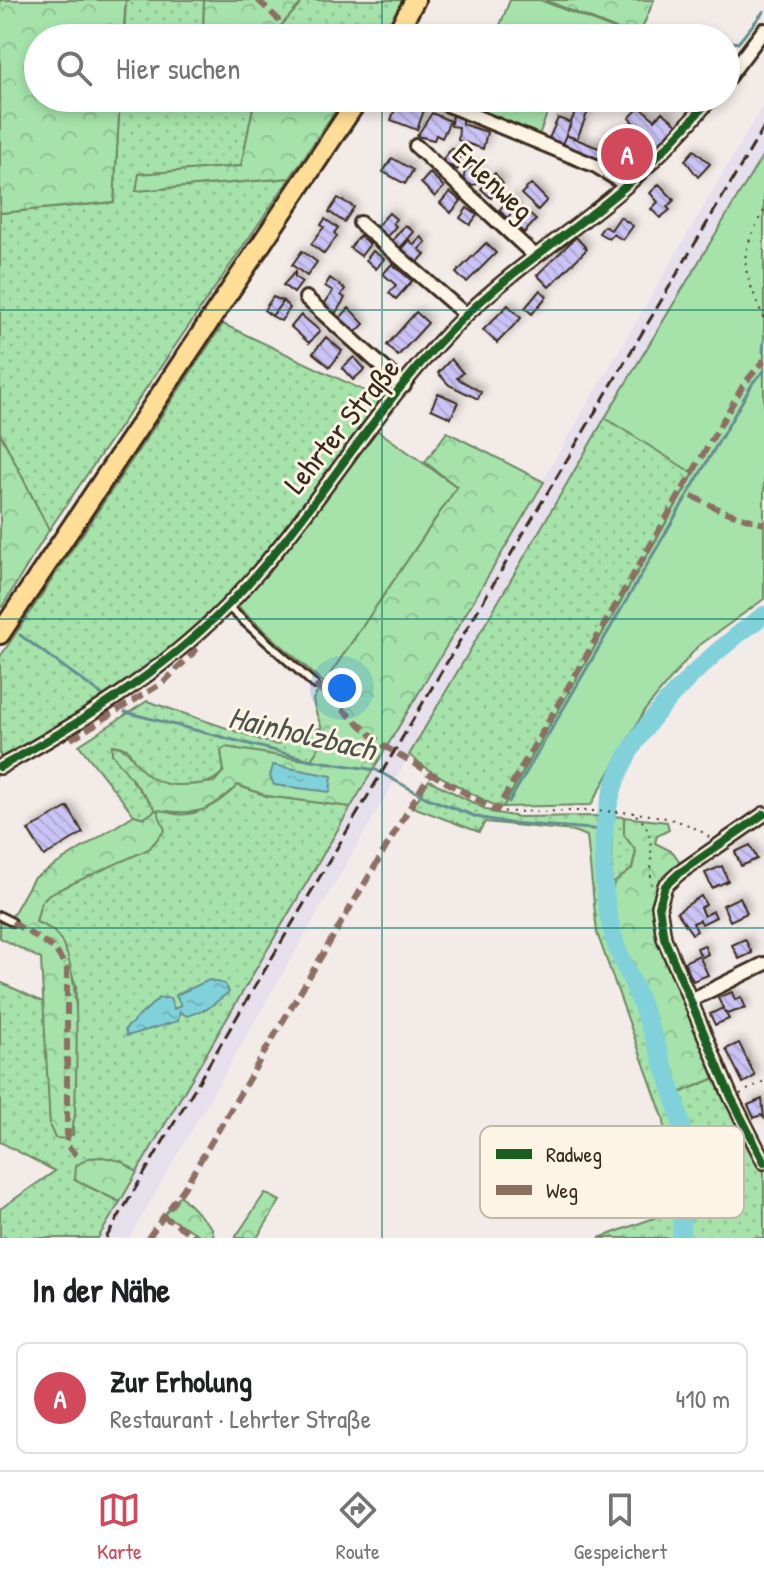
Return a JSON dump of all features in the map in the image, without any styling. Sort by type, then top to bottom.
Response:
[{"type":"main road","points":[[402,24],[415,0]]},
{"type":"main road","points":[[0,634],[350,112]]},
{"type":"street","points":[[740,62],[764,30]]},
{"type":"street","points":[[465,112],[596,166],[626,185]]},
{"type":"street","name":"Lehrter Straße","points":[[0,767],[158,671],[227,606],[404,386],[466,315],[534,255],[626,185],[697,112]]},
{"type":"street","name":"Erlenweg","points":[[416,146],[534,255]]},
{"type":"street","points":[[360,223],[466,315]]},
{"type":"street","points":[[306,298],[404,386]]},
{"type":"street","points":[[764,814],[679,873],[665,886],[659,906],[664,938],[731,1098],[764,1162]]},
{"type":"street","points":[[691,1000],[764,964]]},
{"type":"lane","points":[[227,606],[315,685]]},
{"type":"lane","points":[[0,916],[12,922]]},
{"type":"path","points":[[764,211],[745,243],[744,264],[748,283],[764,318]]},
{"type":"path","points":[[496,811],[636,815],[696,826],[720,846]]},
{"type":"path","points":[[636,815],[646,823],[650,833],[651,881],[659,906]]},
{"type":"path","points":[[731,1098],[764,1081]]},
{"type":"shaded area","points":[[764,104],[764,153],[605,418],[129,1238],[98,1238]]},
{"type":"green space","points":[[0,0],[126,0],[124,24],[24,24],[24,112],[119,112],[114,202],[0,213]]},
{"type":"green space","points":[[126,0],[204,0],[203,24],[125,24]]},
{"type":"green space","points":[[204,0],[304,0],[283,24],[203,24]]},
{"type":"green space","points":[[304,0],[407,0],[392,24],[283,24]]},
{"type":"green space","points":[[510,0],[540,0],[601,24],[501,24]]},
{"type":"green space","points":[[545,0],[654,0],[644,24],[604,24]]},
{"type":"green space","points":[[119,112],[252,112],[241,166],[140,174],[137,191],[290,178],[49,530],[0,433],[0,213],[114,202]]},
{"type":"green space","points":[[252,112],[335,112],[290,178],[136,191],[139,174],[241,166]]},
{"type":"green space","points":[[479,112],[548,112],[539,135]]},
{"type":"green space","points":[[764,153],[764,599],[697,647],[645,710],[591,805],[503,807],[694,474],[605,418]]},
{"type":"green space","points":[[223,324],[384,400],[253,570],[194,632],[123,687],[0,758],[0,657]]},
{"type":"green space","points":[[605,418],[694,473],[503,807],[495,806],[432,772],[409,755]]},
{"type":"green space","points":[[377,430],[457,487],[324,683],[238,607]]},
{"type":"green space","points":[[447,432],[544,482],[351,807],[267,796],[238,785],[218,802],[201,810],[157,810],[165,830],[149,849],[49,894],[41,902],[36,922],[53,931],[63,945],[70,966],[76,1018],[75,1116],[69,1139],[55,1138],[50,1127],[41,959],[0,938],[0,917],[12,916],[33,879],[134,815],[144,818],[156,810],[112,754],[112,745],[127,751],[153,779],[172,785],[214,782],[224,771],[221,751],[225,747],[310,761],[323,735],[313,699],[457,487],[425,462]]},
{"type":"green space","points":[[0,433],[49,530],[2,607],[0,606]]},
{"type":"green space","points":[[147,701],[277,745],[300,732],[322,728],[322,742],[310,761],[225,747],[221,751],[224,771],[207,782],[186,787],[154,781],[140,769],[127,748],[112,745],[136,785],[163,810],[179,814],[196,812],[216,803],[237,785],[267,796],[351,807],[137,1172],[121,1161],[75,1180],[120,1202],[98,1238],[0,1238],[0,1209],[55,1171],[0,1142],[0,982],[45,1003],[50,1127],[73,1135],[76,985],[54,931],[36,922],[41,902],[49,894],[144,818],[134,815],[79,745]],"holes":[[[209,981],[177,1014],[126,1029],[159,998],[170,998],[173,1009],[182,1006],[176,996]]]},
{"type":"green space","points":[[429,780],[491,812],[519,817],[601,816],[599,885],[609,936],[675,1115],[676,1126],[664,1126],[597,933],[587,836],[573,831],[485,822],[479,832],[413,807]]},
{"type":"green space","points":[[612,816],[624,817],[624,835],[636,851],[632,869],[614,883],[611,896]]},
{"type":"green space","points":[[624,817],[667,822],[669,830],[657,836],[655,843],[673,852],[682,865],[653,907],[656,932],[720,1076],[679,1093],[616,926],[611,896],[614,883],[632,869],[636,851],[624,835]]},
{"type":"green space","points":[[720,1076],[741,1126],[684,1126],[679,1093]]},
{"type":"green space","points":[[744,1133],[764,1172],[764,1238],[688,1238],[689,1218],[744,1218]]},
{"type":"green space","points":[[88,1158],[121,1161],[137,1172],[120,1202],[75,1180],[76,1166]]},
{"type":"green space","points":[[265,1193],[280,1201],[257,1238],[235,1238]]},
{"type":"green space","points":[[180,1195],[212,1228],[214,1238],[205,1238],[164,1215]]},
{"type":"green space","points":[[654,1218],[677,1218],[676,1238],[599,1238]]},
{"type":"water","points":[[273,765],[332,776],[330,792],[274,785],[270,776]]},
{"type":"water","points":[[209,980],[225,984],[229,992],[207,1009],[187,1016],[180,1012],[178,1021],[127,1036],[125,1029],[159,998],[170,998],[174,1009],[181,1006],[176,995]]},
{"type":"building","points":[[394,112],[423,112],[417,130],[391,120]]},
{"type":"building","points":[[575,112],[588,112],[577,139],[566,135]]},
{"type":"building","points":[[635,112],[646,112],[655,120],[662,112],[677,124],[655,148],[646,141],[640,148],[643,151],[628,169],[622,167],[616,174],[610,168],[560,149],[566,135],[606,151],[622,135],[629,138],[637,127],[629,118]]},
{"type":"building","points":[[432,113],[450,121],[442,138],[436,135],[434,140],[417,136]]},
{"type":"building","points":[[452,113],[462,118],[462,124],[487,132],[483,149],[458,140],[459,127],[451,126]]},
{"type":"building","points":[[558,118],[571,123],[560,149],[547,143]]},
{"type":"building","points":[[452,148],[461,156],[457,160],[462,164],[457,170],[451,166],[448,169],[443,159]]},
{"type":"building","points":[[694,150],[710,164],[698,177],[685,160]]},
{"type":"building","points":[[392,158],[413,170],[405,184],[383,172]]},
{"type":"building","points":[[473,167],[482,176],[473,185],[464,176]]},
{"type":"building","points":[[430,173],[444,187],[435,197],[421,183]]},
{"type":"building","points":[[495,173],[503,184],[491,198],[481,189]]},
{"type":"building","points":[[531,184],[547,200],[538,210],[521,194]]},
{"type":"building","points":[[659,184],[674,200],[667,207],[670,210],[660,218],[651,209],[658,202],[650,193]]},
{"type":"building","points":[[450,192],[461,201],[451,213],[440,203]]},
{"type":"building","points":[[338,198],[354,207],[344,222],[329,212]]},
{"type":"building","points":[[511,198],[519,206],[507,218],[499,210]]},
{"type":"building","points":[[467,208],[477,215],[470,225],[460,218]]},
{"type":"building","points":[[389,213],[396,219],[393,223],[396,226],[387,237],[376,227]]},
{"type":"building","points":[[528,213],[536,220],[524,233],[516,225]]},
{"type":"building","points":[[620,217],[633,226],[623,240],[613,234],[609,239],[599,233],[604,226],[611,230]]},
{"type":"building","points":[[325,219],[338,228],[334,233],[337,236],[324,254],[311,244],[324,227],[321,225]]},
{"type":"building","points":[[405,225],[414,232],[400,248],[392,241]]},
{"type":"building","points":[[359,236],[370,244],[361,256],[350,248]]},
{"type":"building","points":[[421,237],[426,242],[419,249],[425,254],[417,263],[401,249],[409,240],[414,245]]},
{"type":"building","points":[[576,237],[587,249],[549,287],[537,275]]},
{"type":"building","points":[[486,243],[496,253],[467,282],[456,273]]},
{"type":"building","points":[[302,251],[317,262],[307,276],[292,265]]},
{"type":"building","points":[[373,251],[384,259],[376,269],[366,260]]},
{"type":"building","points":[[392,264],[412,281],[396,299],[389,293],[396,285],[383,274]]},
{"type":"building","points":[[295,272],[295,277],[302,282],[294,293],[283,285]]},
{"type":"building","points":[[330,278],[345,289],[341,295],[345,298],[335,314],[323,306],[333,291],[325,286]]},
{"type":"building","points":[[540,290],[547,296],[532,314],[525,308]]},
{"type":"building","points":[[273,297],[283,301],[272,316],[264,310]]},
{"type":"building","points":[[283,301],[290,308],[281,321],[272,316]]},
{"type":"building","points":[[508,305],[521,318],[497,343],[483,330]]},
{"type":"building","points":[[349,308],[364,324],[355,333],[339,319]]},
{"type":"building","points":[[416,312],[428,323],[398,356],[387,345]]},
{"type":"building","points":[[301,315],[320,331],[309,343],[291,327]]},
{"type":"building","points":[[326,337],[342,351],[330,367],[313,353]]},
{"type":"building","points":[[354,357],[365,369],[353,380],[342,368]]},
{"type":"building","points":[[451,359],[463,373],[457,378],[481,392],[478,399],[449,385],[438,373]]},
{"type":"building","points":[[438,393],[458,402],[451,418],[431,409]]},
{"type":"building","points":[[68,807],[83,833],[44,856],[28,830]]},
{"type":"building","points":[[750,845],[757,859],[741,866],[735,852]]},
{"type":"building","points":[[722,866],[728,881],[712,888],[705,873]]},
{"type":"building","points":[[701,896],[706,905],[700,908],[704,916],[713,911],[716,917],[702,924],[700,920],[693,923],[697,931],[692,934],[677,912]]},
{"type":"building","points":[[740,897],[747,913],[730,921],[723,905]]},
{"type":"building","points":[[745,939],[752,953],[739,959],[732,945]]},
{"type":"building","points":[[704,945],[708,954],[700,958],[708,975],[693,981],[684,962],[700,955],[697,948]]},
{"type":"building","points":[[732,992],[735,1000],[741,997],[746,1008],[726,1014],[718,998]]},
{"type":"building","points":[[723,1008],[729,1019],[715,1025],[710,1014]]},
{"type":"building","points":[[739,1043],[755,1076],[743,1083],[726,1049]]},
{"type":"building","points":[[762,1099],[764,1118],[761,1115],[754,1118],[748,1105]]},
{"type":"waterway","points":[[740,41],[764,11]]},
{"type":"waterway","points":[[763,352],[764,341]]},
{"type":"waterway","points":[[509,802],[754,381],[764,371]]},
{"type":"waterway","points":[[682,1126],[658,1048],[613,935],[604,882],[605,826],[612,792],[622,767],[654,717],[697,670],[764,615]]},
{"type":"waterway","name":"Hainholzbach","points":[[20,635],[105,697]]},
{"type":"waterway","name":"Hainholzbach","points":[[125,712],[311,760],[376,770],[425,797],[477,817],[509,823],[607,830]]},
{"type":"waterway","points":[[681,1238],[682,1218]]},
{"type":"railway","points":[[106,1238],[764,127]]},
{"type":"marked path","points":[[258,0],[280,24]]},
{"type":"marked path","points":[[315,685],[384,746],[496,811],[744,384],[764,360]]},
{"type":"marked path","points":[[692,496],[720,510],[764,524]]},
{"type":"marked path","points":[[71,739],[164,682],[200,646]]},
{"type":"marked path","points":[[148,1238],[184,1188],[429,775]]},
{"type":"marked path","points":[[12,922],[55,949],[67,969],[67,1145],[78,1157]]},
{"type":"marked path","points":[[161,1215],[198,1238]]},
{"type":"cycle path","points":[[0,767],[119,695],[174,654],[226,607],[288,535],[434,348],[486,297],[627,185],[698,112]]},
{"type":"cycle path","points":[[764,814],[679,873],[665,886],[659,906],[664,938],[730,1095],[764,1162]]},
{"type":"place","name":"Zur Erholung","points":[[627,154]]}]
